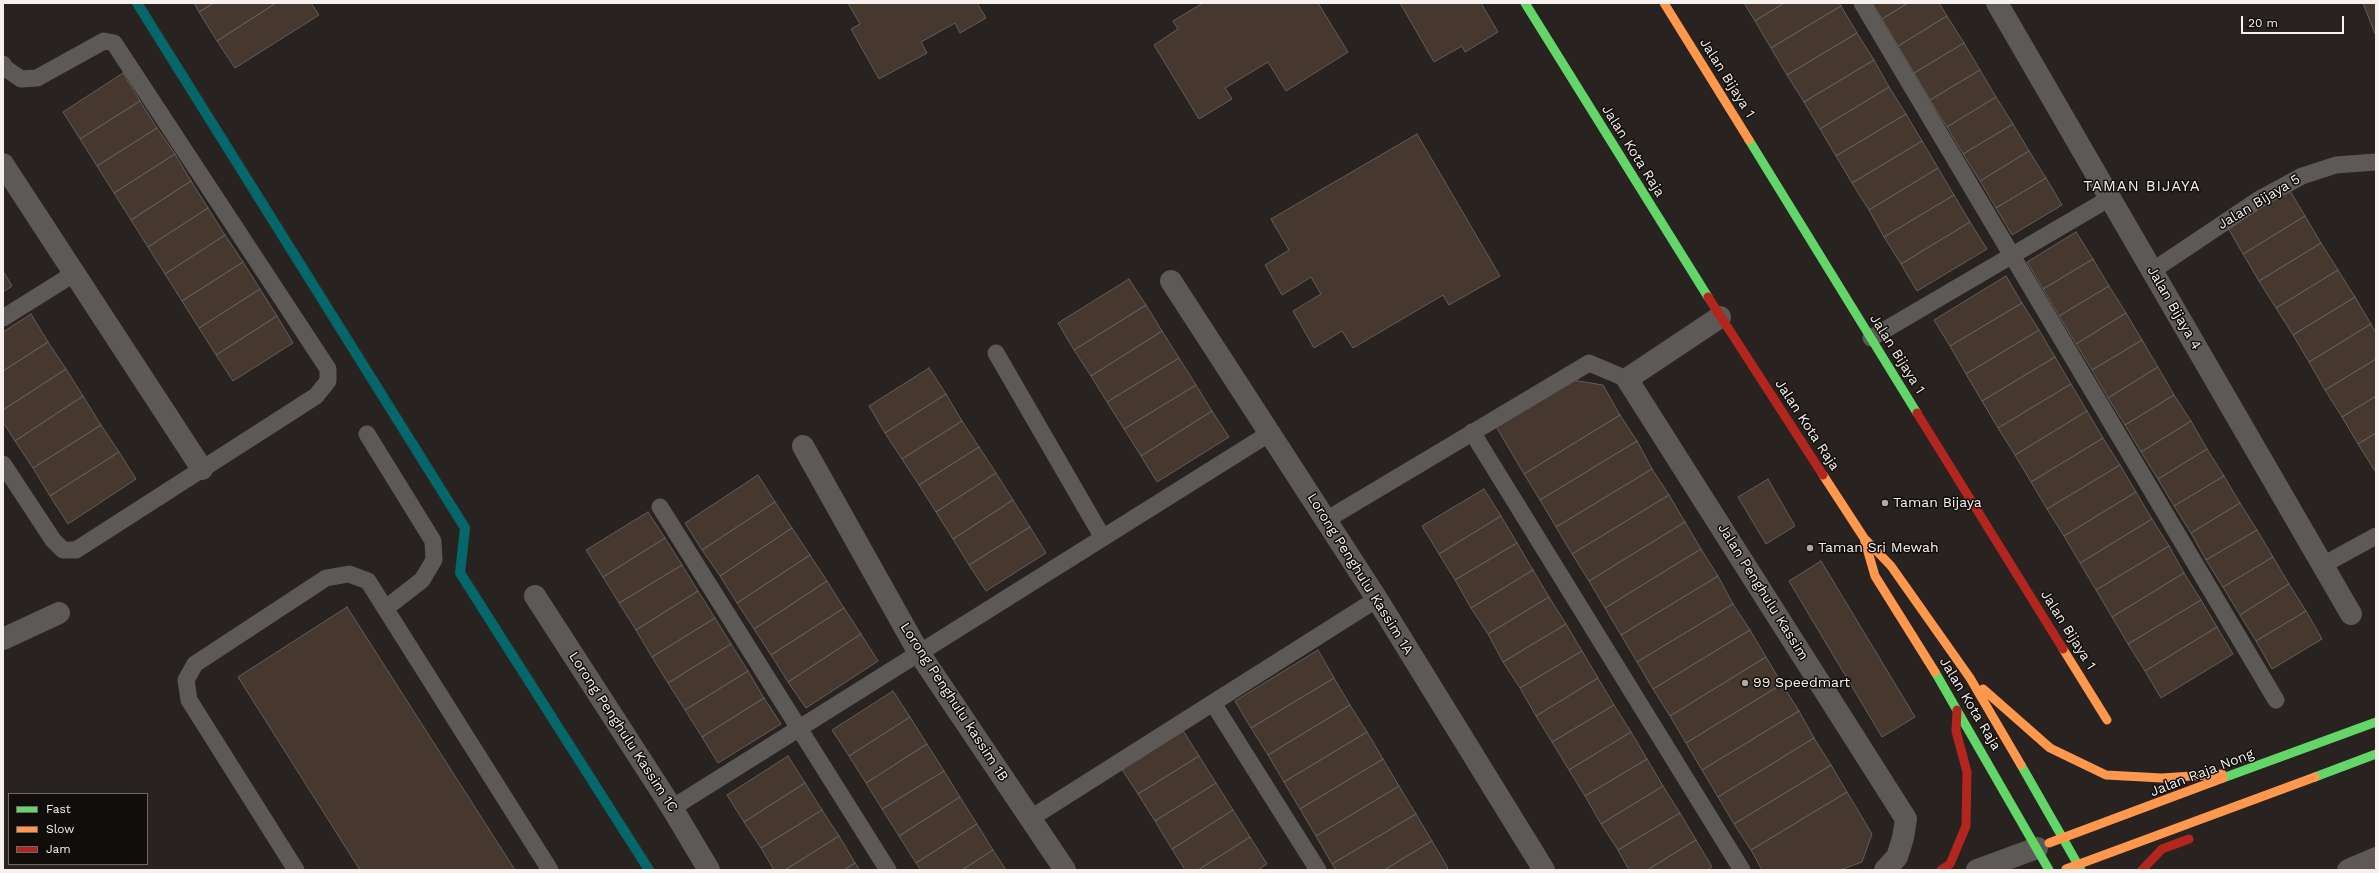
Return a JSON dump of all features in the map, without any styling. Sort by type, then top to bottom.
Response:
[{"type":"main road","name":"Jalan Kota Raja","points":[[1525,3],[1720,317],[1864,538],[1875,576],[1957,707],[2049,870]]},
{"type":"main road","name":"Jalan Bijaya 1","points":[[1664,3],[2107,720]]},
{"type":"main road","points":[[1864,538],[1891,566],[1970,678],[2080,868]]},
{"type":"main road","points":[[1970,678],[2050,748],[2106,776],[2162,778],[2244,772]]},
{"type":"main road","points":[[1941,870],[1950,864],[1966,826],[1967,772],[1956,731],[1957,707]]},
{"type":"main road","name":"Jalan Raja Nong","points":[[2037,848],[2376,722]]},
{"type":"main road","points":[[2064,870],[2080,868],[2256,798],[2376,754]]},
{"type":"main road","points":[[2224,822],[2256,798]]},
{"type":"main road","points":[[2142,870],[2162,850],[2199,835]]},
{"type":"street","name":"Jalan Bijaya 4","points":[[1997,3],[2351,614]]},
{"type":"street","points":[[3,164],[202,469]]},
{"type":"street","name":"Lorong Penghulu Kassim 1A","points":[[1171,281],[1377,599],[1544,870]]},
{"type":"street","points":[[1627,379],[1720,317]]},
{"type":"street","name":"Jalan Penghulu Kassim","points":[[1627,379],[1906,818],[1903,838],[1897,857],[1885,870]]},
{"type":"street","name":"Lorong Penghulu kassim 1B","points":[[804,446],[919,654],[1032,818],[1065,870]]},
{"type":"street","name":"Lorong Penghulu Kassim 1C","points":[[535,596],[672,808],[709,870]]},
{"type":"street","points":[[3,639],[58,613]]},
{"type":"street","points":[[1977,870],[2037,848]]},
{"type":"street","points":[[2348,870],[2376,858]]},
{"type":"lane","points":[[1862,3],[1883,35],[2010,256],[2276,700]]},
{"type":"lane","points":[[3,64],[5,68],[21,79],[37,78],[104,41],[114,43],[328,369],[328,381],[316,396],[76,550],[63,550],[52,540],[3,464]]},
{"type":"lane","name":"Jalan Bijaya 5","points":[[2152,271],[2258,200],[2302,176],[2336,165],[2376,162]]},
{"type":"lane","points":[[1871,338],[2110,198]]},
{"type":"lane","points":[[3,318],[75,273]]},
{"type":"lane","points":[[996,352],[1103,538]]},
{"type":"lane","points":[[1326,520],[1589,363],[1627,379]]},
{"type":"lane","points":[[1472,432],[1742,870]]},
{"type":"lane","points":[[672,808],[1270,433]]},
{"type":"lane","points":[[367,434],[433,541],[434,560],[422,580],[386,608]]},
{"type":"lane","points":[[660,507],[888,870]]},
{"type":"lane","points":[[2323,565],[2376,536]]},
{"type":"lane","points":[[296,870],[188,700],[186,680],[195,664],[326,578],[349,574],[368,581],[550,870]]},
{"type":"lane","points":[[1032,818],[1377,599]]},
{"type":"lane","points":[[1213,703],[1318,870]]},
{"type":"building","points":[[194,3],[214,3],[199,12]]},
{"type":"building","points":[[214,3],[276,3],[217,41],[199,12]]},
{"type":"building","points":[[276,3],[311,3],[319,15],[235,68],[217,41]]},
{"type":"building","points":[[848,3],[977,3],[986,18],[960,33],[955,23],[921,42],[927,53],[879,79],[851,29],[860,24]]},
{"type":"building","points":[[1203,3],[1318,3],[1348,52],[1286,91],[1268,62],[1225,88],[1232,99],[1199,119],[1154,45],[1178,29],[1173,21]]},
{"type":"building","points":[[1400,3],[1481,3],[1498,32],[1465,52],[1462,46],[1434,62]]},
{"type":"building","points":[[1744,3],[1784,3],[1755,21]]},
{"type":"building","points":[[1784,3],[1839,3],[1841,6],[1771,48],[1755,21]]},
{"type":"building","points":[[1872,3],[1908,3],[1882,19]]},
{"type":"building","points":[[1908,3],[1939,3],[1947,16],[1898,46],[1882,19]]},
{"type":"building","points":[[2363,3],[2376,3],[2376,36]]},
{"type":"building","points":[[1841,6],[1857,33],[1787,75],[1771,48]]},
{"type":"building","points":[[1947,16],[1964,43],[1914,73],[1898,46]]},
{"type":"building","points":[[1857,33],[1874,60],[1804,102],[1787,75]]},
{"type":"building","points":[[1964,43],[1980,70],[1930,100],[1914,73]]},
{"type":"building","points":[[1874,60],[1889,87],[1820,129],[1804,102]]},
{"type":"building","points":[[1980,70],[1996,97],[1947,127],[1930,100]]},
{"type":"building","points":[[123,73],[140,101],[80,139],[63,112]]},
{"type":"building","points":[[1889,87],[1906,114],[1836,156],[1820,129]]},
{"type":"building","points":[[1996,97],[2013,124],[1963,154],[1947,127]]},
{"type":"building","points":[[140,101],[157,128],[97,166],[80,139]]},
{"type":"building","points":[[1906,114],[1922,141],[1852,183],[1836,156]]},
{"type":"building","points":[[2013,124],[2029,151],[1980,181],[1963,154]]},
{"type":"building","points":[[157,128],[175,154],[114,193],[97,166]]},
{"type":"building","points":[[1417,134],[1500,276],[1449,305],[1443,295],[1353,348],[1342,331],[1314,348],[1293,311],[1321,294],[1311,277],[1282,295],[1265,265],[1289,250],[1271,219]]},
{"type":"building","points":[[1922,141],[1938,168],[1869,210],[1852,183]]},
{"type":"building","points":[[2029,151],[2046,178],[1996,208],[1980,181]]},
{"type":"building","points":[[175,154],[191,181],[131,220],[114,193]]},
{"type":"building","points":[[1938,168],[1954,195],[1884,237],[1869,210]]},
{"type":"building","points":[[2046,178],[2062,205],[2012,235],[1996,208]]},
{"type":"building","points":[[191,181],[208,208],[148,247],[131,220]]},
{"type":"building","points":[[2289,189],[2305,216],[2243,254],[2227,226]]},
{"type":"building","points":[[1954,195],[1970,222],[1901,264],[1884,237]]},
{"type":"building","points":[[208,208],[225,235],[165,274],[148,247]]},
{"type":"building","points":[[2305,216],[2321,243],[2259,281],[2243,254]]},
{"type":"building","points":[[1970,222],[1987,249],[1917,291],[1901,264]]},
{"type":"building","points":[[2076,232],[2093,259],[2043,289],[2027,262]]},
{"type":"building","points":[[225,235],[243,262],[182,301],[165,274]]},
{"type":"building","points":[[2321,243],[2338,270],[2276,308],[2259,281]]},
{"type":"building","points":[[2093,259],[2109,286],[2059,316],[2043,289]]},
{"type":"building","points":[[243,262],[260,289],[199,328],[182,301]]},
{"type":"building","points":[[2338,270],[2355,297],[2293,335],[2276,308]]},
{"type":"building","points":[[3,271],[12,286],[3,292]]},
{"type":"building","points":[[2006,276],[2022,303],[1950,346],[1934,320]]},
{"type":"building","points":[[1129,279],[1146,305],[1074,350],[1058,323]]},
{"type":"building","points":[[2109,286],[2126,313],[2076,344],[2059,316]]},
{"type":"building","points":[[260,289],[277,316],[216,355],[199,328]]},
{"type":"building","points":[[2355,297],[2371,324],[2309,362],[2293,335]]},
{"type":"building","points":[[2022,303],[2039,330],[1966,374],[1950,346]]},
{"type":"building","points":[[1146,305],[1162,331],[1091,376],[1074,350]]},
{"type":"building","points":[[2126,313],[2142,340],[2092,370],[2076,344]]},
{"type":"building","points":[[31,314],[48,342],[3,371],[3,332]]},
{"type":"building","points":[[277,316],[293,343],[233,381],[216,355]]},
{"type":"building","points":[[2371,324],[2376,333],[2376,359],[2325,390],[2309,362]]},
{"type":"building","points":[[2039,330],[2055,357],[1982,401],[1966,374]]},
{"type":"building","points":[[1162,331],[1179,358],[1107,402],[1091,376]]},
{"type":"building","points":[[2142,340],[2158,367],[2108,398],[2092,370]]},
{"type":"building","points":[[48,342],[66,369],[3,410],[3,371]]},
{"type":"building","points":[[2055,357],[2071,384],[1998,428],[1982,401]]},
{"type":"building","points":[[1179,358],[1196,385],[1124,429],[1107,402]]},
{"type":"building","points":[[2376,359],[2376,396],[2342,417],[2325,390]]},
{"type":"building","points":[[2158,367],[2174,395],[2125,425],[2108,398]]},
{"type":"building","points":[[929,368],[946,394],[885,433],[869,406]]},
{"type":"building","points":[[66,369],[83,396],[15,441],[3,422],[3,410]]},
{"type":"building","points":[[1566,379],[1603,385],[1620,415],[1524,474],[1494,423]]},
{"type":"building","points":[[2071,384],[2087,411],[2015,455],[1998,428]]},
{"type":"building","points":[[1196,385],[1212,411],[1141,456],[1124,429]]},
{"type":"building","points":[[946,394],[962,421],[902,459],[885,433]]},
{"type":"building","points":[[2174,395],[2191,421],[2141,452],[2125,425]]},
{"type":"building","points":[[83,396],[101,425],[33,468],[15,441]]},
{"type":"building","points":[[2376,396],[2376,433],[2358,444],[2342,417]]},
{"type":"building","points":[[1212,411],[1229,437],[1157,482],[1141,456]]},
{"type":"building","points":[[2087,411],[2103,438],[2031,482],[2015,455]]},
{"type":"building","points":[[1620,415],[1637,441],[1540,500],[1524,474]]},
{"type":"building","points":[[962,421],[979,447],[919,485],[902,459]]},
{"type":"building","points":[[2191,421],[2207,449],[2158,479],[2141,452]]},
{"type":"building","points":[[101,425],[119,452],[50,496],[33,468]]},
{"type":"building","points":[[2376,433],[2376,470],[2375,471],[2358,444]]},
{"type":"building","points":[[2103,438],[2120,465],[2047,509],[2031,482]]},
{"type":"building","points":[[1637,441],[1652,469],[1556,527],[1540,500]]},
{"type":"building","points":[[979,447],[996,473],[936,512],[919,485]]},
{"type":"building","points":[[2207,449],[2224,476],[2174,506],[2158,479]]},
{"type":"building","points":[[119,452],[136,479],[68,524],[50,496]]},
{"type":"building","points":[[2120,465],[2136,492],[2064,536],[2047,509]]},
{"type":"building","points":[[1652,469],[1669,495],[1572,554],[1556,527]]},
{"type":"building","points":[[996,473],[1013,500],[953,539],[936,512]]},
{"type":"building","points":[[758,475],[775,502],[702,550],[685,523]]},
{"type":"building","points":[[2224,476],[2240,503],[2191,533],[2174,506]]},
{"type":"building","points":[[1768,479],[1795,526],[1766,544],[1738,497]]},
{"type":"building","points":[[1484,489],[1501,516],[1439,554],[1422,526]]},
{"type":"building","points":[[2136,492],[2152,519],[2080,563],[2064,536]]},
{"type":"building","points":[[1669,495],[1685,522],[1589,581],[1572,554]]},
{"type":"building","points":[[1013,500],[1030,527],[969,565],[953,539]]},
{"type":"building","points":[[775,502],[792,528],[720,576],[702,550]]},
{"type":"building","points":[[2240,503],[2257,530],[2206,560],[2191,533]]},
{"type":"building","points":[[648,512],[665,538],[603,577],[586,550]]},
{"type":"building","points":[[1501,516],[1517,543],[1455,580],[1439,554]]},
{"type":"building","points":[[2152,519],[2169,546],[2096,590],[2080,563]]},
{"type":"building","points":[[1685,522],[1701,549],[1605,608],[1589,581]]},
{"type":"building","points":[[1030,527],[1046,553],[986,591],[969,565]]},
{"type":"building","points":[[792,528],[810,555],[737,603],[720,576]]},
{"type":"building","points":[[2257,530],[2273,557],[2223,587],[2206,560]]},
{"type":"building","points":[[665,538],[682,565],[619,603],[603,577]]},
{"type":"building","points":[[1517,543],[1533,570],[1471,608],[1455,580]]},
{"type":"building","points":[[2169,546],[2184,573],[2112,617],[2096,590]]},
{"type":"building","points":[[1701,549],[1718,576],[1621,635],[1605,608]]},
{"type":"building","points":[[810,555],[827,581],[754,629],[737,603]]},
{"type":"building","points":[[2273,557],[2289,584],[2240,615],[2223,587]]},
{"type":"building","points":[[1821,561],[1915,717],[1882,737],[1789,581]]},
{"type":"building","points":[[682,565],[698,591],[636,630],[619,603]]},
{"type":"building","points":[[1533,570],[1549,597],[1488,634],[1471,608]]},
{"type":"building","points":[[2184,573],[2201,600],[2128,644],[2112,617]]},
{"type":"building","points":[[1718,576],[1733,604],[1637,662],[1621,635]]},
{"type":"building","points":[[827,581],[844,608],[771,655],[754,629]]},
{"type":"building","points":[[2289,584],[2306,611],[2256,641],[2240,615]]},
{"type":"building","points":[[698,591],[715,618],[652,657],[636,630]]},
{"type":"building","points":[[1549,597],[1566,624],[1503,662],[1488,634]]},
{"type":"building","points":[[2201,600],[2217,627],[2145,671],[2128,644]]},
{"type":"building","points":[[1733,604],[1750,630],[1653,689],[1637,662]]},
{"type":"building","points":[[347,607],[515,870],[360,870],[238,677]]},
{"type":"building","points":[[844,608],[861,634],[788,682],[771,655]]},
{"type":"building","points":[[2306,611],[2322,639],[2272,669],[2256,641]]},
{"type":"building","points":[[715,618],[731,644],[668,683],[652,657]]},
{"type":"building","points":[[1566,624],[1582,651],[1520,688],[1503,662]]},
{"type":"building","points":[[2217,627],[2233,654],[2161,698],[2145,671]]},
{"type":"building","points":[[1750,630],[1766,657],[1670,716],[1653,689]]},
{"type":"building","points":[[861,634],[878,661],[806,708],[788,682]]},
{"type":"building","points":[[731,644],[748,671],[685,710],[668,683]]},
{"type":"building","points":[[1318,650],[1334,678],[1251,728],[1235,701]]},
{"type":"building","points":[[1582,651],[1598,678],[1536,716],[1520,688]]},
{"type":"building","points":[[1766,657],[1782,684],[1686,743],[1670,716]]},
{"type":"building","points":[[748,671],[764,698],[702,737],[685,710]]},
{"type":"building","points":[[1334,678],[1350,705],[1268,755],[1251,728]]},
{"type":"building","points":[[1598,678],[1614,705],[1552,742],[1536,716]]},
{"type":"building","points":[[1782,684],[1799,711],[1702,770],[1686,743]]},
{"type":"building","points":[[893,691],[910,717],[849,756],[832,730]]},
{"type":"building","points":[[764,698],[781,724],[718,763],[702,737]]},
{"type":"building","points":[[1350,705],[1367,732],[1284,782],[1268,755]]},
{"type":"building","points":[[1614,705],[1631,732],[1569,770],[1552,742]]},
{"type":"building","points":[[1799,711],[1814,738],[1718,797],[1702,770]]},
{"type":"building","points":[[910,717],[927,744],[866,783],[849,756]]},
{"type":"building","points":[[1182,729],[1199,756],[1138,794],[1121,768]]},
{"type":"building","points":[[1367,732],[1383,759],[1300,809],[1284,782]]},
{"type":"building","points":[[1631,732],[1647,759],[1585,796],[1569,770]]},
{"type":"building","points":[[1814,738],[1831,765],[1734,824],[1718,797]]},
{"type":"building","points":[[927,744],[944,771],[882,809],[866,783]]},
{"type":"building","points":[[788,756],[805,783],[744,822],[727,795]]},
{"type":"building","points":[[1199,756],[1216,783],[1155,821],[1138,794]]},
{"type":"building","points":[[1383,759],[1399,786],[1316,836],[1300,809]]},
{"type":"building","points":[[1647,759],[1663,786],[1601,824],[1585,796]]},
{"type":"building","points":[[1831,765],[1847,792],[1751,850],[1734,824]]},
{"type":"building","points":[[944,771],[960,797],[899,836],[882,809]]},
{"type":"building","points":[[805,783],[822,810],[761,848],[744,822]]},
{"type":"building","points":[[1216,783],[1233,810],[1172,849],[1155,821]]},
{"type":"building","points":[[1399,786],[1416,814],[1332,864],[1316,836]]},
{"type":"building","points":[[1663,786],[1680,813],[1618,850],[1601,824]]},
{"type":"building","points":[[1847,792],[1872,834],[1862,862],[1840,870],[1762,870],[1751,850]]},
{"type":"building","points":[[960,797],[977,824],[916,863],[899,836]]},
{"type":"building","points":[[822,810],[839,836],[785,870],[774,870],[761,848]]},
{"type":"building","points":[[1233,810],[1250,837],[1198,870],[1185,870],[1172,849]]},
{"type":"building","points":[[1680,813],[1696,840],[1647,870],[1629,870],[1618,850]]},
{"type":"building","points":[[1416,814],[1432,841],[1384,870],[1336,870],[1332,864]]},
{"type":"building","points":[[977,824],[993,850],[962,870],[921,870],[916,863]]},
{"type":"building","points":[[839,836],[855,863],[844,870],[785,870]]},
{"type":"building","points":[[1250,837],[1267,864],[1258,870],[1198,870]]},
{"type":"building","points":[[1696,840],[1712,867],[1707,870],[1647,870]]},
{"type":"building","points":[[1432,841],[1448,868],[1445,870],[1384,870]]},
{"type":"building","points":[[993,850],[1006,870],[962,870]]},
{"type":"building","points":[[855,863],[860,870],[844,870]]},
{"type":"waterway","points":[[137,3],[465,528],[460,573],[649,870]]},
{"type":"traffic: fast","points":[[1525,3],[1708,297]]},
{"type":"traffic: fast","points":[[1749,140],[1917,413]]},
{"type":"traffic: fast","points":[[1935,672],[2049,870]]},
{"type":"traffic: fast","points":[[2223,778],[2376,722]]},
{"type":"traffic: fast","points":[[2315,777],[2376,754]]},
{"type":"traffic: fast","points":[[2021,765],[2081,870]]},
{"type":"traffic: slow","points":[[1664,3],[1749,140]]},
{"type":"traffic: slow","points":[[1823,475],[1864,538],[1875,576],[1935,672]]},
{"type":"traffic: slow","points":[[1866,540],[1891,566],[1970,678],[2021,765]]},
{"type":"traffic: slow","points":[[2063,649],[2107,720]]},
{"type":"traffic: slow","points":[[1983,689],[2050,748],[2106,775],[2162,778],[2222,774]]},
{"type":"traffic: slow","points":[[2066,869],[2315,777]]},
{"type":"traffic: slow","points":[[2049,843],[2223,778]]},
{"type":"traffic: jam","points":[[1708,297],[1823,475]]},
{"type":"traffic: jam","points":[[1917,413],[2063,649]]},
{"type":"traffic: jam","points":[[1941,870],[1950,864],[1966,826],[1967,772],[1956,731],[1957,710]]},
{"type":"traffic: jam","points":[[2142,870],[2162,849],[2189,839]]},
{"type":"place","name":"Taman Bijaya","points":[[1885,503]]},
{"type":"place","name":"Taman Sri Mewah","points":[[1810,548]]},
{"type":"place","name":"99 Speedmart","points":[[1745,683]]},
{"type":"district","name":"TAMAN BIJAYA","points":[[2142,187]]}]
